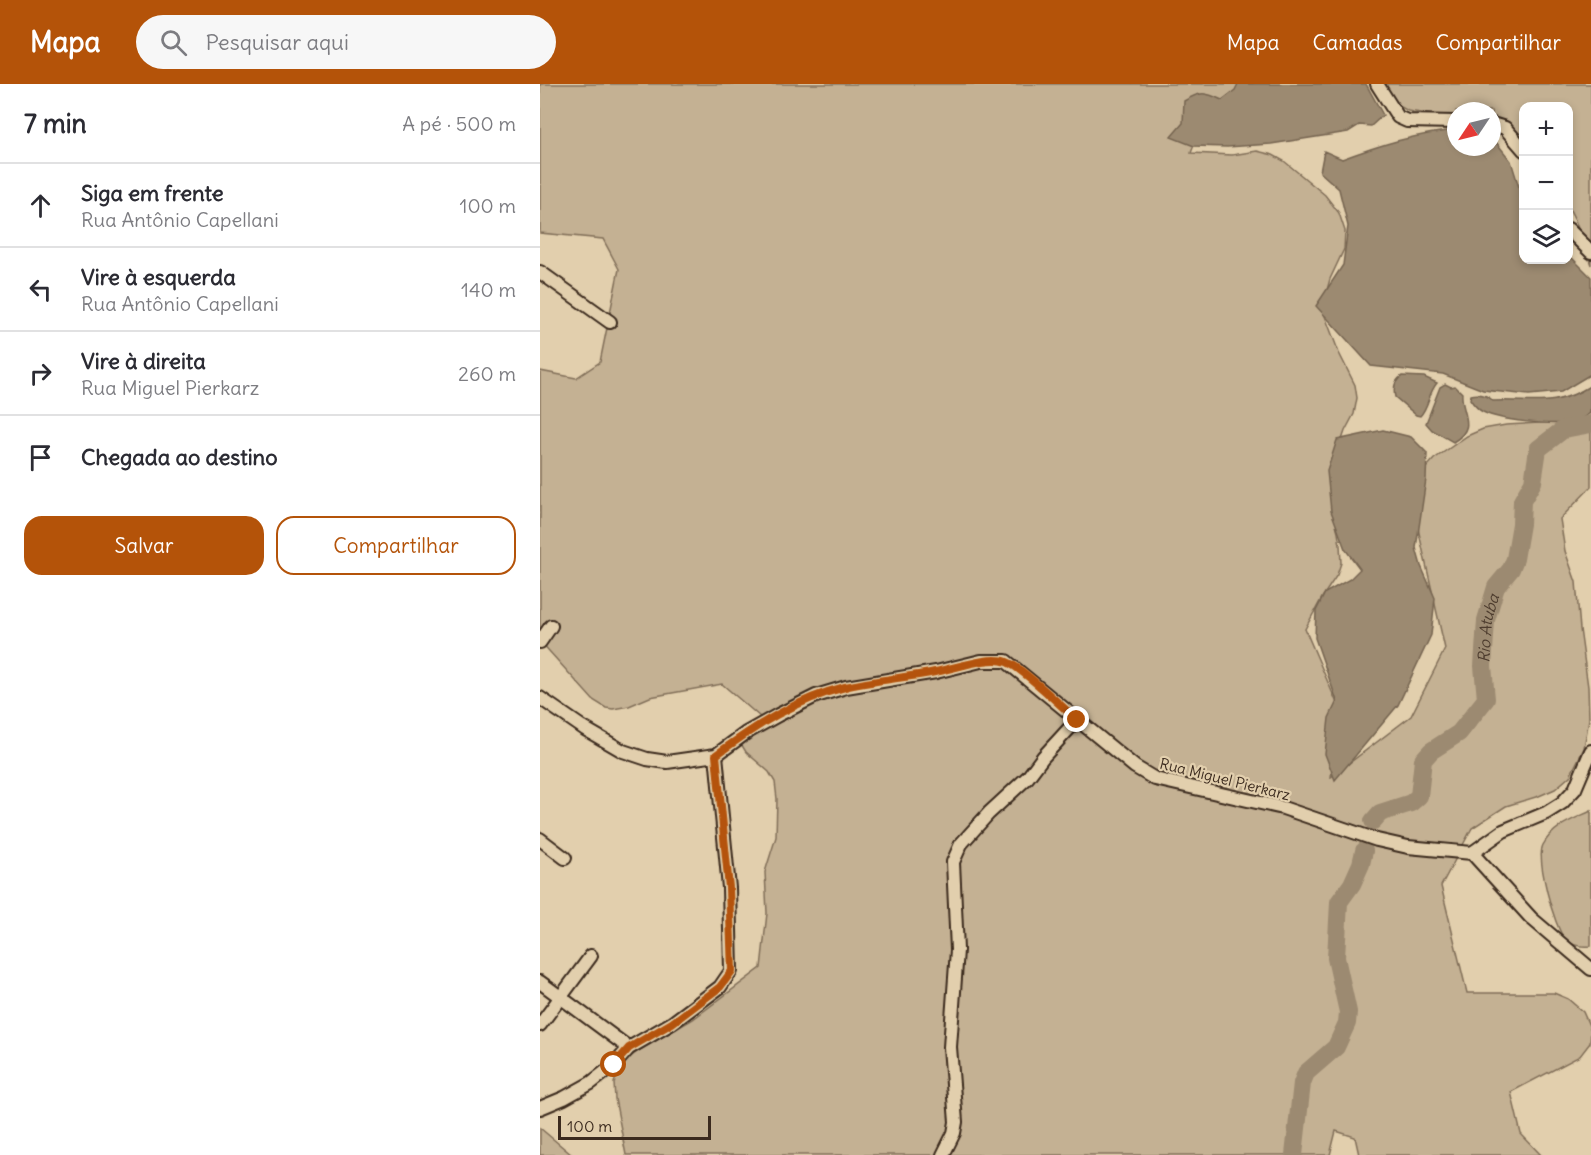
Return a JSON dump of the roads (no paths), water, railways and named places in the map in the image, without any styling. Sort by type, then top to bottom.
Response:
[{"type":"street","points":[[1377,84],[1398,117],[1407,122],[1447,122]]},
{"type":"street","points":[[1501,127],[1505,128],[1519,144]]},
{"type":"street","points":[[1573,233],[1591,252]]},
{"type":"street","points":[[540,272],[610,322]]},
{"type":"street","points":[[540,642],[551,626]]},
{"type":"street","name":"Rua Miguel Pierkarz","points":[[540,698],[585,729],[623,751],[639,757],[667,762],[716,755],[746,733],[816,696],[846,687],[936,672],[981,661],[1006,661],[1135,767],[1155,779],[1283,808],[1368,838],[1408,848],[1472,853]]},
{"type":"street","points":[[943,1155],[954,1133],[956,1122],[950,1047],[957,950],[953,862],[961,844],[989,813],[1028,777],[1077,720]]},
{"type":"street","points":[[1591,751],[1575,789],[1562,803],[1546,813],[1503,831],[1472,853],[1532,918],[1591,969]]},
{"type":"street","points":[[540,1108],[591,1083],[614,1065],[629,1048],[672,1023],[720,987],[732,971],[729,888],[716,755]]},
{"type":"street","points":[[540,839],[565,858]]},
{"type":"street","points":[[540,1025],[591,956]]},
{"type":"street","points":[[540,982],[629,1048]]},
{"type":"waterway","name":"Rio Atuba","points":[[1373,821],[1380,813],[1411,803],[1419,796],[1423,760],[1431,751],[1459,733],[1486,699],[1483,666],[1486,620],[1496,587],[1511,569],[1515,559],[1522,501],[1533,482],[1538,449],[1564,429],[1591,424]]},
{"type":"waterway","name":"Rio Atuba","points":[[1294,1155],[1302,1083],[1306,1073],[1336,1047],[1347,1023],[1348,1012],[1336,958],[1339,902],[1352,884],[1364,851]]}]
